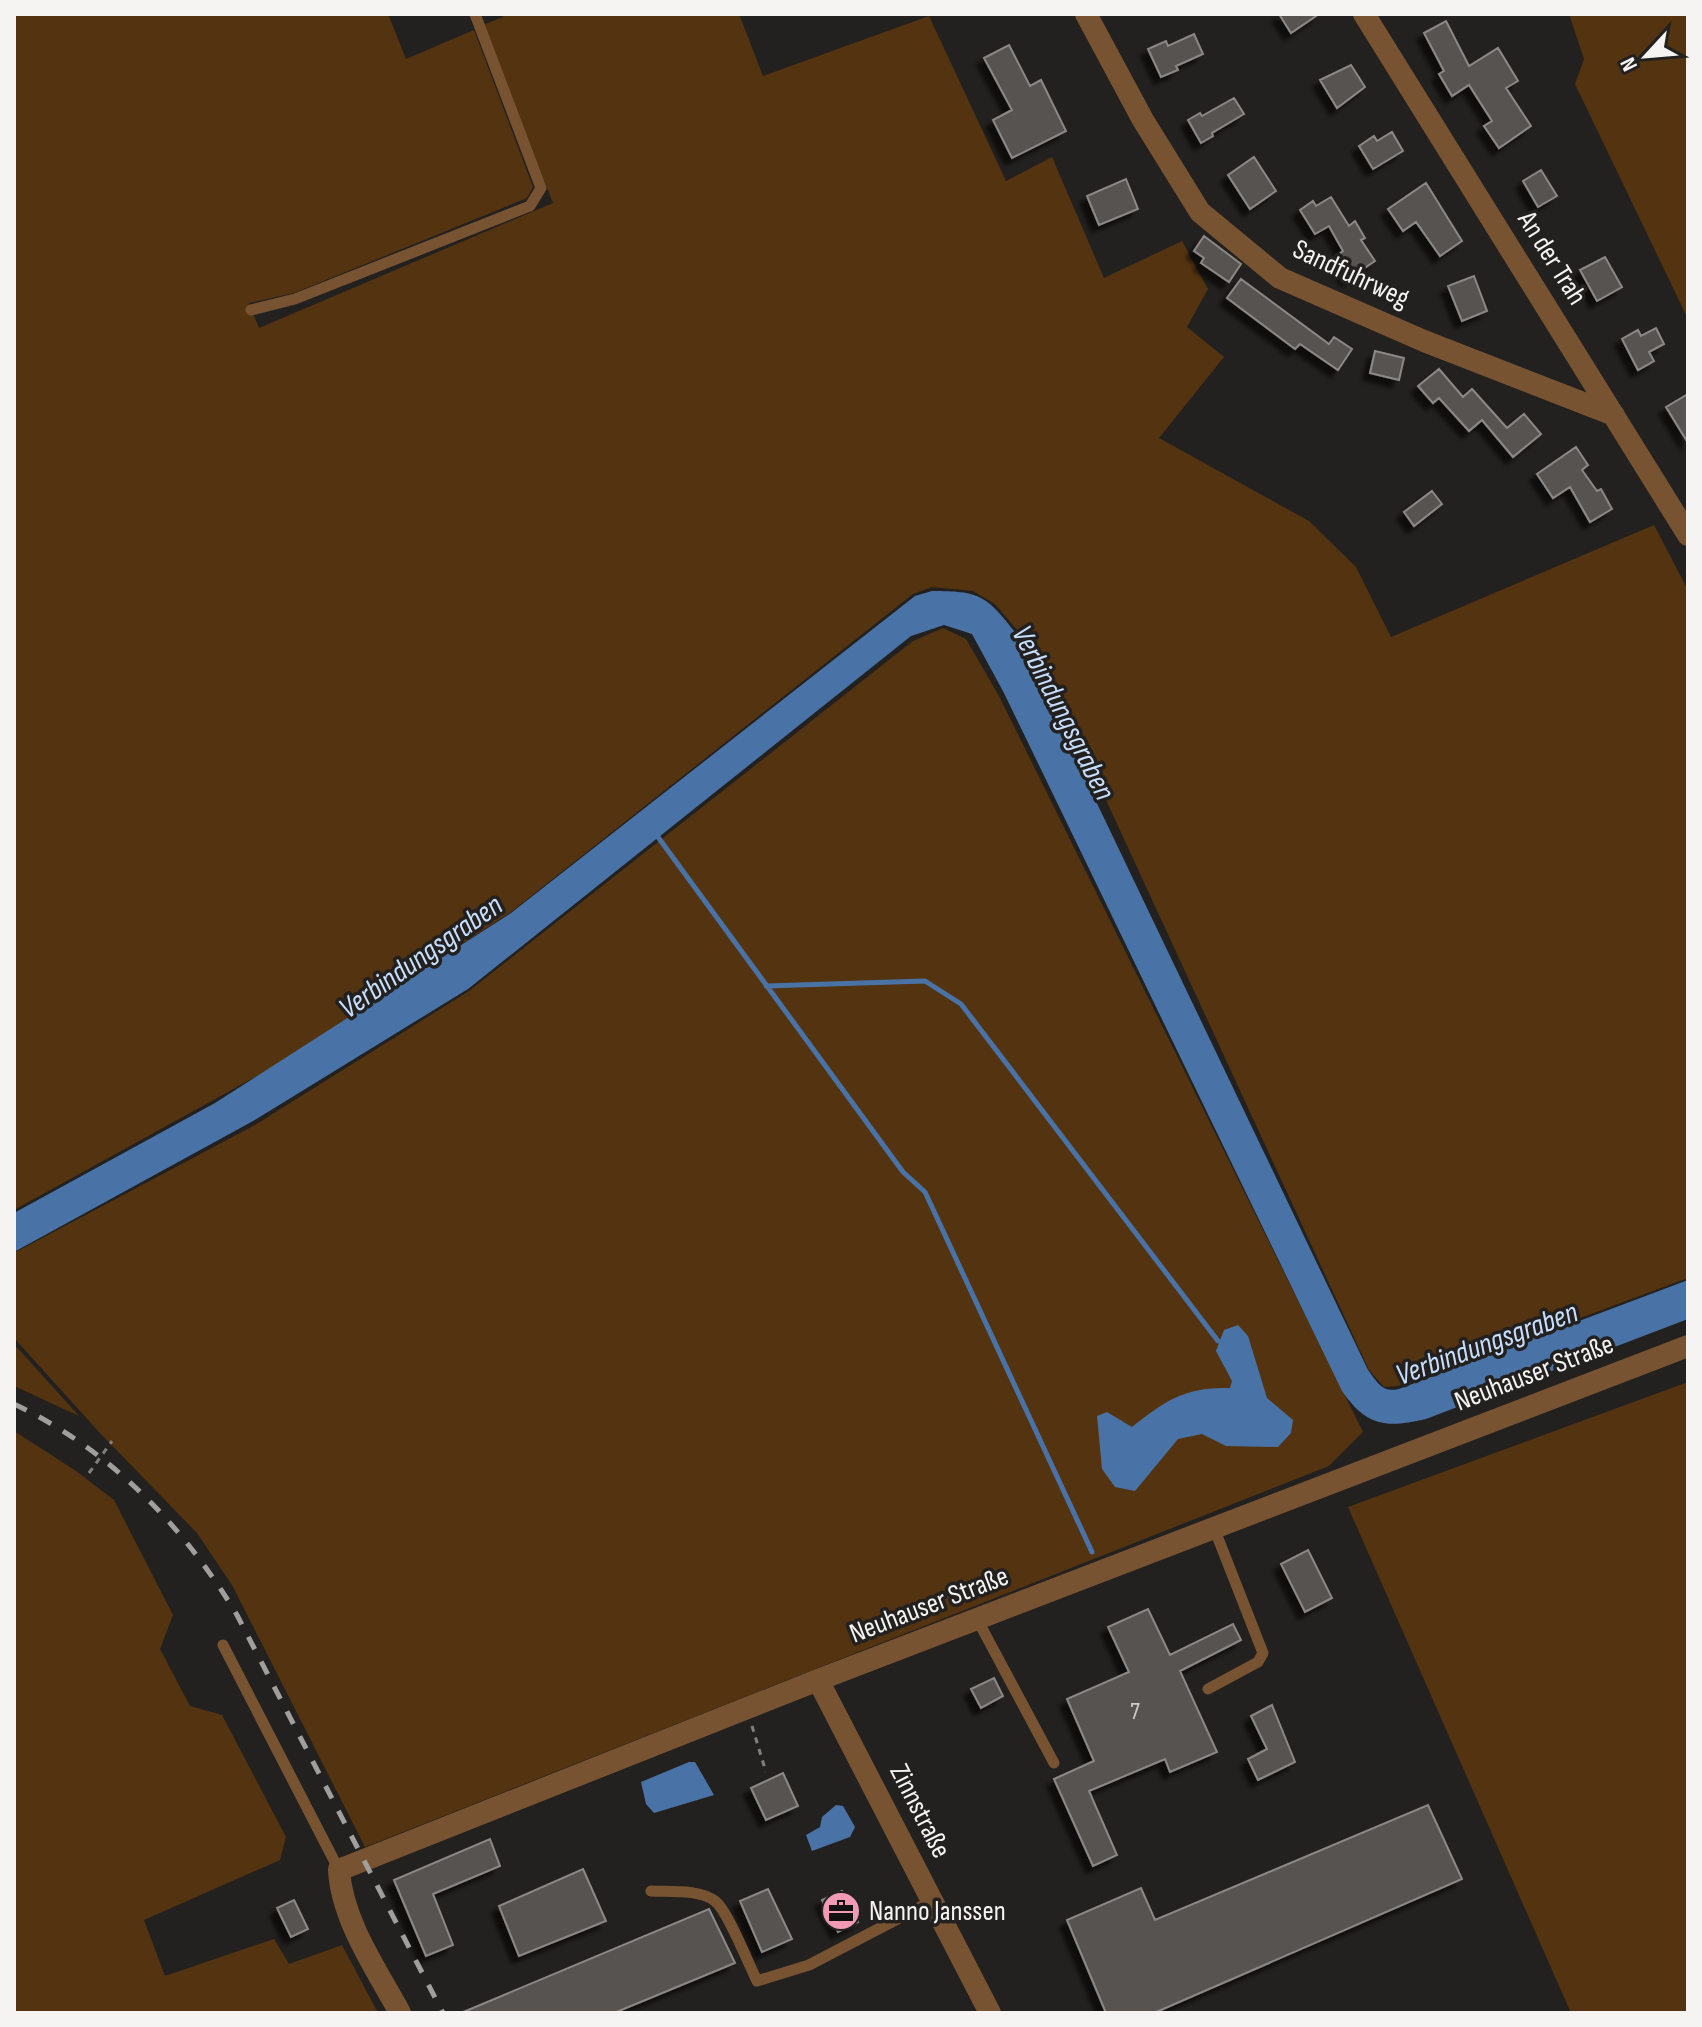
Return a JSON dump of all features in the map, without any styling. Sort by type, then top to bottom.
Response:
[{"type":"street","name":"Sandfuhrweg","points":[[1086,14],[1143,120],[1200,212],[1280,278],[1424,341],[1614,415]]},
{"type":"street","name":"An der Trah","points":[[1364,14],[1688,535]]},
{"type":"street","name":"Neuhauser Straße","points":[[339,1870],[818,1680],[1688,1346]]},
{"type":"street","name":"Zinnstraße","points":[[818,1680],[990,2013]]},
{"type":"street","points":[[339,1870],[340,1884],[353,1925],[400,2013]]},
{"type":"lane","points":[[251,310],[295,299],[530,206],[541,188],[475,14]]},
{"type":"lane","points":[[1208,1689],[1258,1662],[1263,1653],[1214,1528]]},
{"type":"lane","points":[[977,1619],[1054,1763]]},
{"type":"lane","points":[[223,1645],[339,1870]]},
{"type":"lane","points":[[651,1891],[694,1894],[713,1899],[722,1909],[757,1981],[809,1965],[932,1901]]},
{"type":"path","points":[[89,1473],[112,1441]]},
{"type":"path","points":[[747,1708],[766,1772]]},
{"type":"shaded area","points":[[14,14],[388,14],[406,59],[474,30],[533,187],[527,198],[294,293],[249,303],[259,328],[553,203],[483,25],[503,17],[503,14],[739,14],[763,76],[929,16],[1006,181],[1052,157],[1104,278],[1182,241],[1208,289],[1187,327],[1224,357],[1159,438],[1309,521],[1356,567],[1391,637],[1654,525],[1688,590],[1688,1278],[1398,1386],[1384,1387],[1369,1370],[1076,735],[1017,630],[995,604],[973,591],[932,587],[913,594],[511,912],[268,1070],[14,1210]]},
{"type":"shaded area","points":[[1569,14],[1688,14],[1688,319],[1575,84],[1584,59]]},
{"type":"shaded area","points":[[943,628],[966,639],[999,696],[1363,1432],[1329,1466],[365,1847],[232,1585],[197,1533],[14,1338],[14,1253],[255,1125],[469,991],[913,641]]},
{"type":"shaded area","points":[[14,1344],[79,1416],[14,1386]]},
{"type":"shaded area","points":[[1688,1382],[1688,2013],[1571,2013],[1348,1507]]},
{"type":"shaded area","points":[[14,1431],[114,1500],[173,1615],[160,1649],[190,1706],[222,1715],[286,1837],[280,1860],[144,1920],[165,1976],[274,1939],[289,1964],[342,1945],[378,2013],[14,2013]]},
{"type":"water","points":[[932,591],[961,592],[980,598],[996,610],[1015,632],[1368,1370],[1380,1386],[1399,1389],[1688,1280],[1688,1319],[1426,1419],[1388,1424],[1360,1412],[1342,1391],[1004,693],[972,634],[944,625],[911,636],[468,989],[253,1121],[14,1252],[14,1213],[215,1103],[511,913],[915,596]]},
{"type":"water","points":[[1238,1325],[1248,1336],[1267,1398],[1293,1420],[1291,1433],[1278,1447],[1226,1446],[1202,1434],[1178,1439],[1135,1491],[1115,1487],[1102,1469],[1097,1416],[1107,1412],[1132,1427],[1177,1397],[1200,1390],[1230,1388],[1232,1381],[1216,1351],[1224,1330]]},
{"type":"water","points":[[695,1762],[714,1795],[654,1813],[646,1804],[641,1782]]},
{"type":"water","points":[[836,1805],[843,1806],[855,1827],[850,1837],[812,1851],[806,1835],[820,1827],[822,1817]]},
{"type":"building","points":[[1279,14],[1319,14],[1291,33]]},
{"type":"building","points":[[1446,21],[1469,66],[1498,48],[1518,81],[1506,88],[1531,126],[1499,148],[1484,126],[1492,121],[1469,85],[1452,96],[1439,74],[1444,71],[1424,33]]},
{"type":"building","points":[[1194,34],[1203,54],[1176,66],[1178,70],[1161,77],[1148,49],[1166,41],[1168,46]]},
{"type":"building","points":[[1009,45],[1030,86],[1041,80],[1066,131],[1012,158],[993,120],[1012,110],[984,58]]},
{"type":"building","points":[[1351,65],[1365,87],[1337,108],[1320,80]]},
{"type":"building","points":[[1234,98],[1244,114],[1201,143],[1188,120],[1200,113],[1202,116]]},
{"type":"building","points":[[1392,132],[1403,151],[1373,169],[1359,146],[1374,136],[1377,141]]},
{"type":"building","points":[[1254,157],[1276,191],[1250,209],[1228,175]]},
{"type":"building","points":[[1541,170],[1557,196],[1538,207],[1523,181]]},
{"type":"building","points":[[1126,179],[1138,209],[1099,225],[1087,196]]},
{"type":"building","points":[[1426,183],[1462,241],[1440,256],[1416,222],[1403,231],[1388,209]]},
{"type":"building","points":[[1331,197],[1349,226],[1355,221],[1365,238],[1361,240],[1375,261],[1348,279],[1334,258],[1343,251],[1329,226],[1315,234],[1300,210],[1313,201],[1316,206]]},
{"type":"building","points":[[1204,236],[1241,264],[1229,282],[1201,263],[1204,258],[1194,251]]},
{"type":"building","points":[[1605,257],[1622,287],[1597,301],[1580,270]]},
{"type":"building","points":[[1474,276],[1487,311],[1462,321],[1448,286]]},
{"type":"building","points":[[1241,279],[1329,344],[1334,337],[1352,349],[1338,370],[1300,344],[1295,349],[1227,298]]},
{"type":"building","points":[[1656,328],[1664,344],[1649,352],[1654,361],[1638,370],[1622,339],[1638,330],[1641,336]]},
{"type":"building","points":[[1375,351],[1404,358],[1399,380],[1370,373]]},
{"type":"building","points":[[1439,369],[1463,397],[1472,389],[1507,428],[1524,414],[1541,434],[1513,457],[1482,420],[1469,431],[1439,398],[1433,403],[1418,386]]},
{"type":"building","points":[[1688,394],[1688,443],[1666,407]]},
{"type":"building","points":[[1576,447],[1588,465],[1582,470],[1597,491],[1601,489],[1612,509],[1590,522],[1570,487],[1553,498],[1537,474]]},
{"type":"building","points":[[1432,491],[1442,504],[1414,526],[1404,512]]},
{"type":"building","points":[[1308,1550],[1332,1598],[1305,1612],[1281,1564]]},
{"type":"building","points":[[1148,1609],[1170,1655],[1233,1624],[1241,1640],[1180,1671],[1217,1752],[1170,1772],[1165,1759],[1089,1791],[1117,1855],[1093,1866],[1054,1779],[1094,1761],[1067,1699],[1129,1672],[1108,1627]]},
{"type":"building","points":[[994,1678],[1003,1696],[981,1708],[971,1689]]},
{"type":"building","points":[[1272,1705],[1295,1762],[1258,1780],[1248,1759],[1267,1749],[1251,1716]]},
{"type":"building","points":[[783,1773],[798,1806],[766,1820],[751,1788]]},
{"type":"building","points":[[1428,1805],[1462,1879],[1154,2013],[1106,2013],[1067,1920],[1141,1888],[1155,1920]]},
{"type":"building","points":[[490,1839],[500,1866],[433,1894],[453,1945],[426,1956],[394,1880]]},
{"type":"building","points":[[583,1869],[606,1921],[519,1956],[499,1906]]},
{"type":"building","points":[[768,1889],[792,1939],[762,1952],[740,1901]]},
{"type":"building","points":[[842,1891],[858,1922],[838,1932],[822,1900]]},
{"type":"building","points":[[294,1900],[308,1929],[291,1937],[277,1908]]},
{"type":"building","points":[[709,1909],[735,1963],[614,2013],[461,2013]]},
{"type":"waterway","points":[[655,833],[903,1172],[925,1192],[1092,1552]]},
{"type":"waterway","points":[[766,986],[925,981],[961,1004],[1218,1341]]},
{"type":"railway","points":[[14,1404],[49,1422],[112,1467],[168,1521],[216,1582],[237,1615],[443,2013]]},
{"type":"place","name":"Nanno Janssen","points":[[841,1911]]},
{"type":"water label","name":"Verbindungsgraben","points":[[1063,713]]},
{"type":"water label","name":"Verbindungsgraben","points":[[421,957]]},
{"type":"water label","name":"Verbindungsgraben","points":[[1487,1344]]}]
